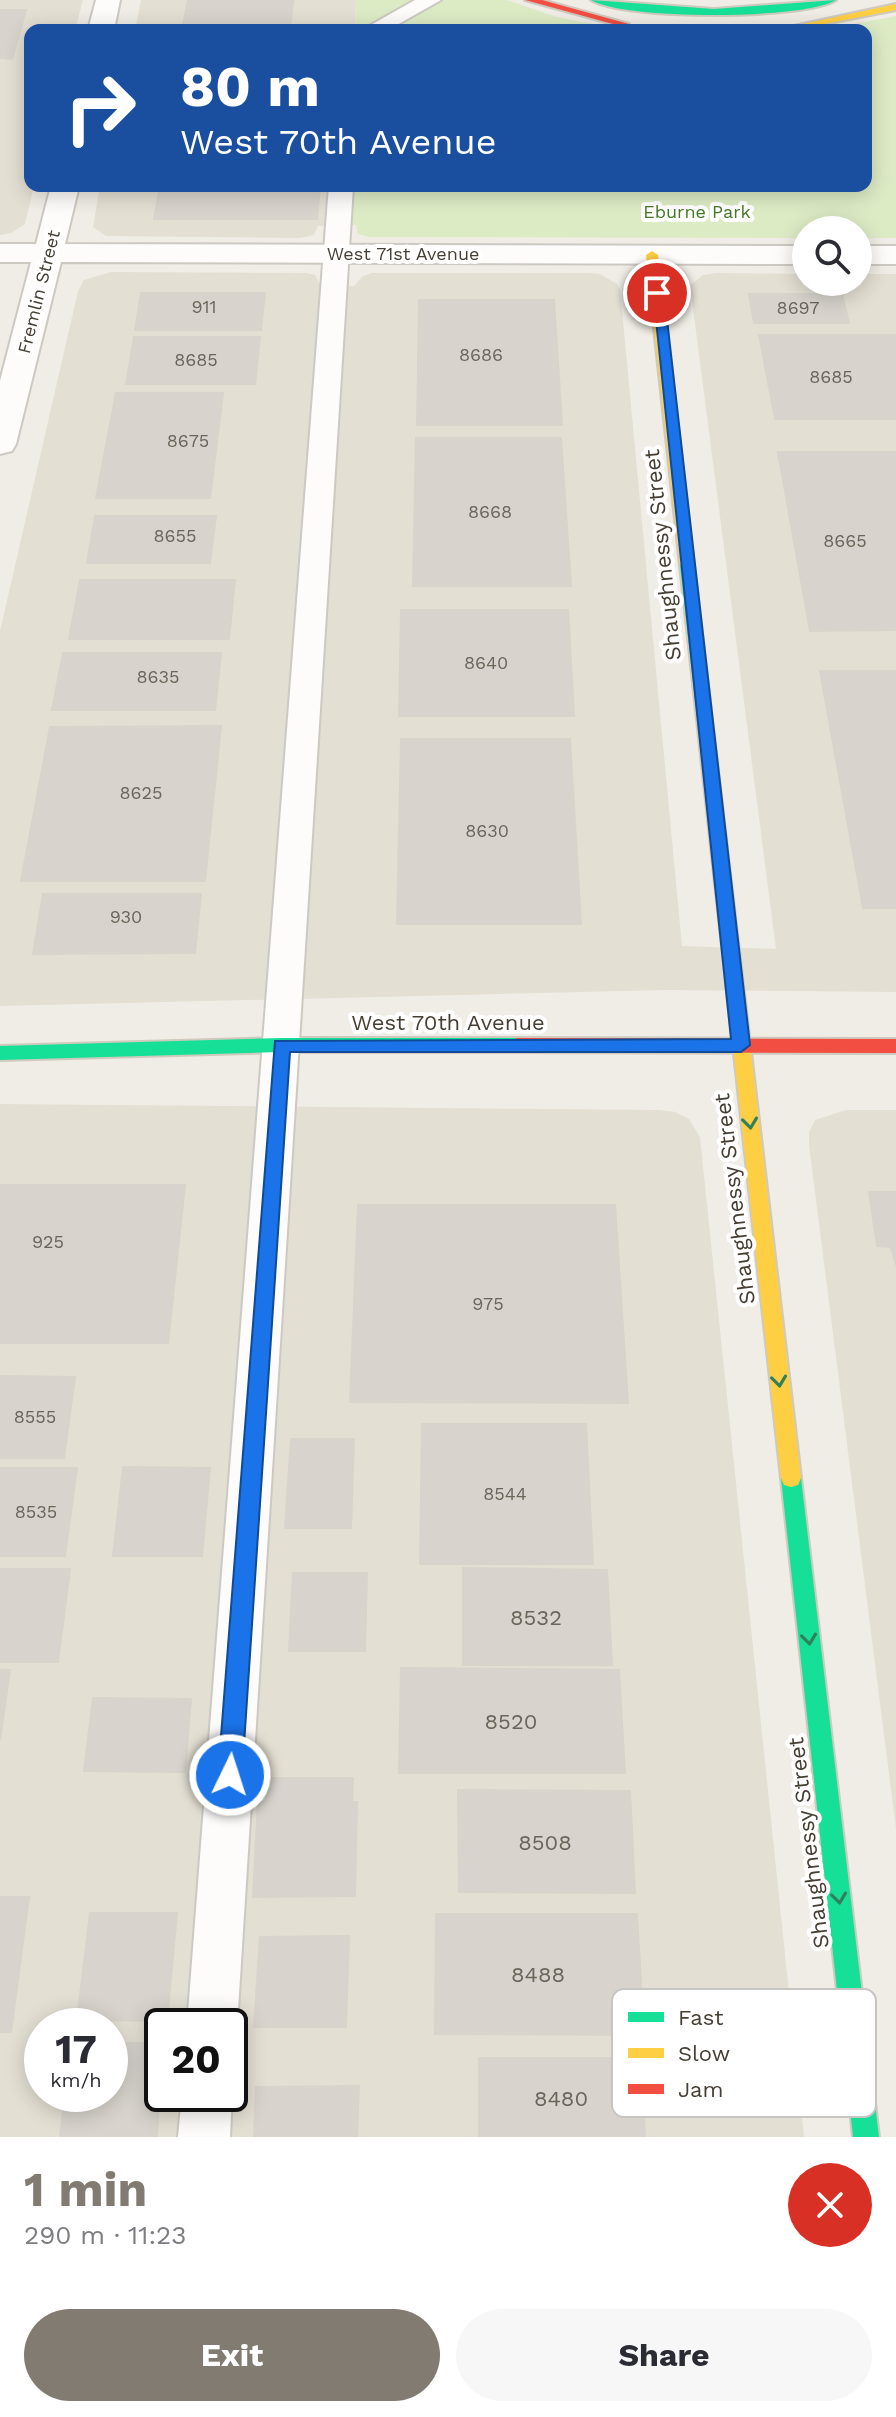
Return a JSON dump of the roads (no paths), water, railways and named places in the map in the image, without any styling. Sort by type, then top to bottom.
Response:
[{"type":"main road","points":[[530,0],[627,24]]},
{"type":"main road","points":[[596,0],[640,7],[717,12],[757,11],[831,0]]},
{"type":"main road","points":[[807,24],[896,7]]},
{"type":"main road","name":"Shaughnessy Street","points":[[652,255],[849,1989]]},
{"type":"main road","name":"West 70th Avenue","points":[[0,1053],[281,1045],[896,1046]]},
{"type":"main road","name":"Shaughnessy Street","points":[[864,2117],[866,2137]]},
{"type":"street","points":[[102,24],[108,0]]},
{"type":"street","name":"Fremlin Street","points":[[0,444],[64,192]]},
{"type":"street","name":"West 71st Avenue","points":[[0,253],[792,255]]},
{"type":"street","points":[[872,255],[896,255]]},
{"type":"lane","points":[[381,24],[431,0]]},
{"type":"lane","points":[[213,2008],[341,192]]},
{"type":"lane","points":[[204,2137],[206,2112]]},
{"type":"park label","name":"Eburne Park","points":[[697,212]]}]
